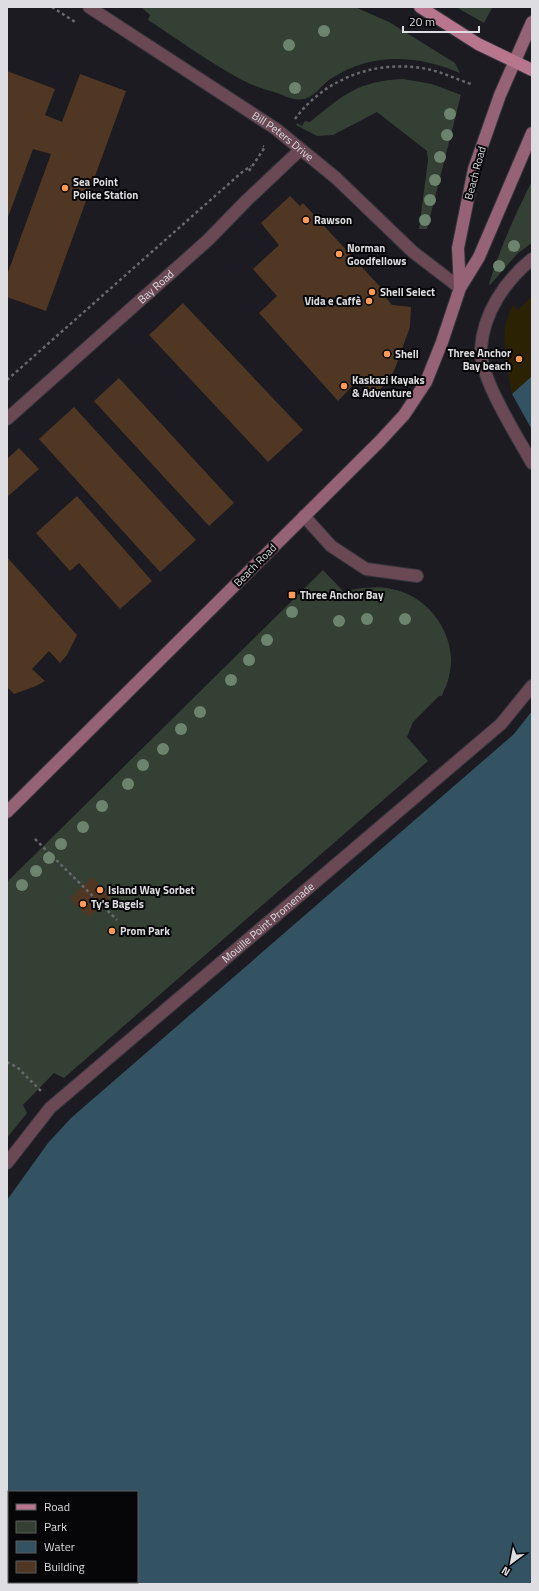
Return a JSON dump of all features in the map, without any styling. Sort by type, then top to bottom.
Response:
[{"type":"main road","points":[[420,7],[478,44],[532,70]]},
{"type":"street","name":"Bill Peters Drive","points":[[89,7],[276,129],[336,178],[413,252],[460,288]]},
{"type":"street","name":"Beach Road","points":[[460,288],[458,248],[474,169],[500,95],[532,22]]},
{"type":"street","name":"Beach Road","points":[[7,812],[380,441],[404,415],[426,382],[442,342],[460,288],[479,257],[532,133]]},
{"type":"street","name":"Bay Road","points":[[7,419],[208,240],[300,150]]},
{"type":"street","points":[[532,259],[507,282],[495,301],[486,325],[481,350],[487,376],[497,399],[532,462]]},
{"type":"street","points":[[304,516],[331,546],[366,569],[417,576]]},
{"type":"street","name":"Mouille Point Promenade","points":[[7,1163],[23,1140],[55,1104],[501,724],[532,686]]},
{"type":"path","points":[[293,121],[301,111],[318,96],[341,80],[363,71],[395,66],[428,70],[471,84]]},
{"type":"path","points":[[7,380],[240,173],[251,166],[265,147]]},
{"type":"path","points":[[35,839],[117,920]]},
{"type":"path","points":[[7,1062],[17,1067],[55,1104]]},
{"type":"green space","points":[[141,7],[355,7],[389,22],[455,63],[460,73],[444,67],[412,60],[379,60],[347,70],[329,80],[307,98],[293,99],[250,84],[218,66],[148,20],[150,15]]},
{"type":"green space","points":[[456,7],[491,7],[492,8],[484,23]]},
{"type":"green space","points":[[403,79],[432,84],[461,95],[427,229],[419,229],[428,160],[427,151],[377,112],[333,135],[317,136],[296,125],[297,123],[302,126],[305,121],[310,122],[342,97],[362,86],[387,80]]},
{"type":"green space","points":[[532,181],[532,243],[518,253],[490,285],[493,271],[503,245]]},
{"type":"green space","points":[[323,570],[343,591],[380,587],[406,593],[418,600],[438,621],[450,647],[451,662],[447,684],[442,696],[439,696],[413,722],[407,737],[428,761],[64,1078],[54,1073],[23,1105],[27,1113],[7,1138],[7,882]]},
{"type":"sand","name":"Three Anchor Bay beach","points":[[532,296],[532,376],[512,394],[506,360],[504,338],[505,327],[513,305],[518,310]]},
{"type":"water","points":[[532,376],[532,430],[512,394]]},
{"type":"water","points":[[532,711],[532,1584],[7,1584],[7,1200],[48,1143],[71,1118],[514,734]]},
{"type":"building","name":"Sea Point Police Station","points":[[7,71],[55,89],[45,115],[62,122],[80,74],[126,91],[46,311],[7,297],[7,275],[51,154],[33,149],[7,220]]},
{"type":"building","points":[[290,196],[300,206],[303,203],[384,291],[382,293],[392,305],[411,307],[410,327],[394,371],[375,397],[359,379],[338,401],[259,313],[277,296],[253,269],[279,245],[261,223]]},
{"type":"building","points":[[183,303],[303,430],[268,462],[149,335]]},
{"type":"building","points":[[119,378],[234,503],[209,526],[94,401]]},
{"type":"building","points":[[74,407],[196,540],[160,572],[39,439]]},
{"type":"building","points":[[19,448],[39,469],[7,497],[7,459]]},
{"type":"building","points":[[77,496],[152,581],[120,609],[79,563],[70,571],[36,533]]},
{"type":"building","points":[[7,557],[77,635],[67,655],[60,663],[49,651],[32,669],[45,681],[14,694],[7,687]]},
{"type":"building","points":[[92,877],[111,897],[89,918],[70,898]]},
{"type":"place","name":"Sea Point Police Station","points":[[65,188]]},
{"type":"place","name":"Rawson","points":[[306,220]]},
{"type":"place","name":"Norman Goodfellows","points":[[339,254]]},
{"type":"place","name":"Shell Select","points":[[372,292]]},
{"type":"place","name":"Vida e Caffè","points":[[369,301]]},
{"type":"place","name":"Shell","points":[[387,354]]},
{"type":"place","name":"Three Anchor Bay beach","points":[[519,359]]},
{"type":"place","name":"Kaskazi Kayaks & Adventure","points":[[344,386]]},
{"type":"place","name":"Three Anchor Bay","points":[[292,595]]},
{"type":"place","name":"Island Way Sorbet","points":[[100,890]]},
{"type":"place","name":"Ty's Bagels","points":[[83,904]]},
{"type":"place","name":"Prom Park","points":[[112,931]]}]
